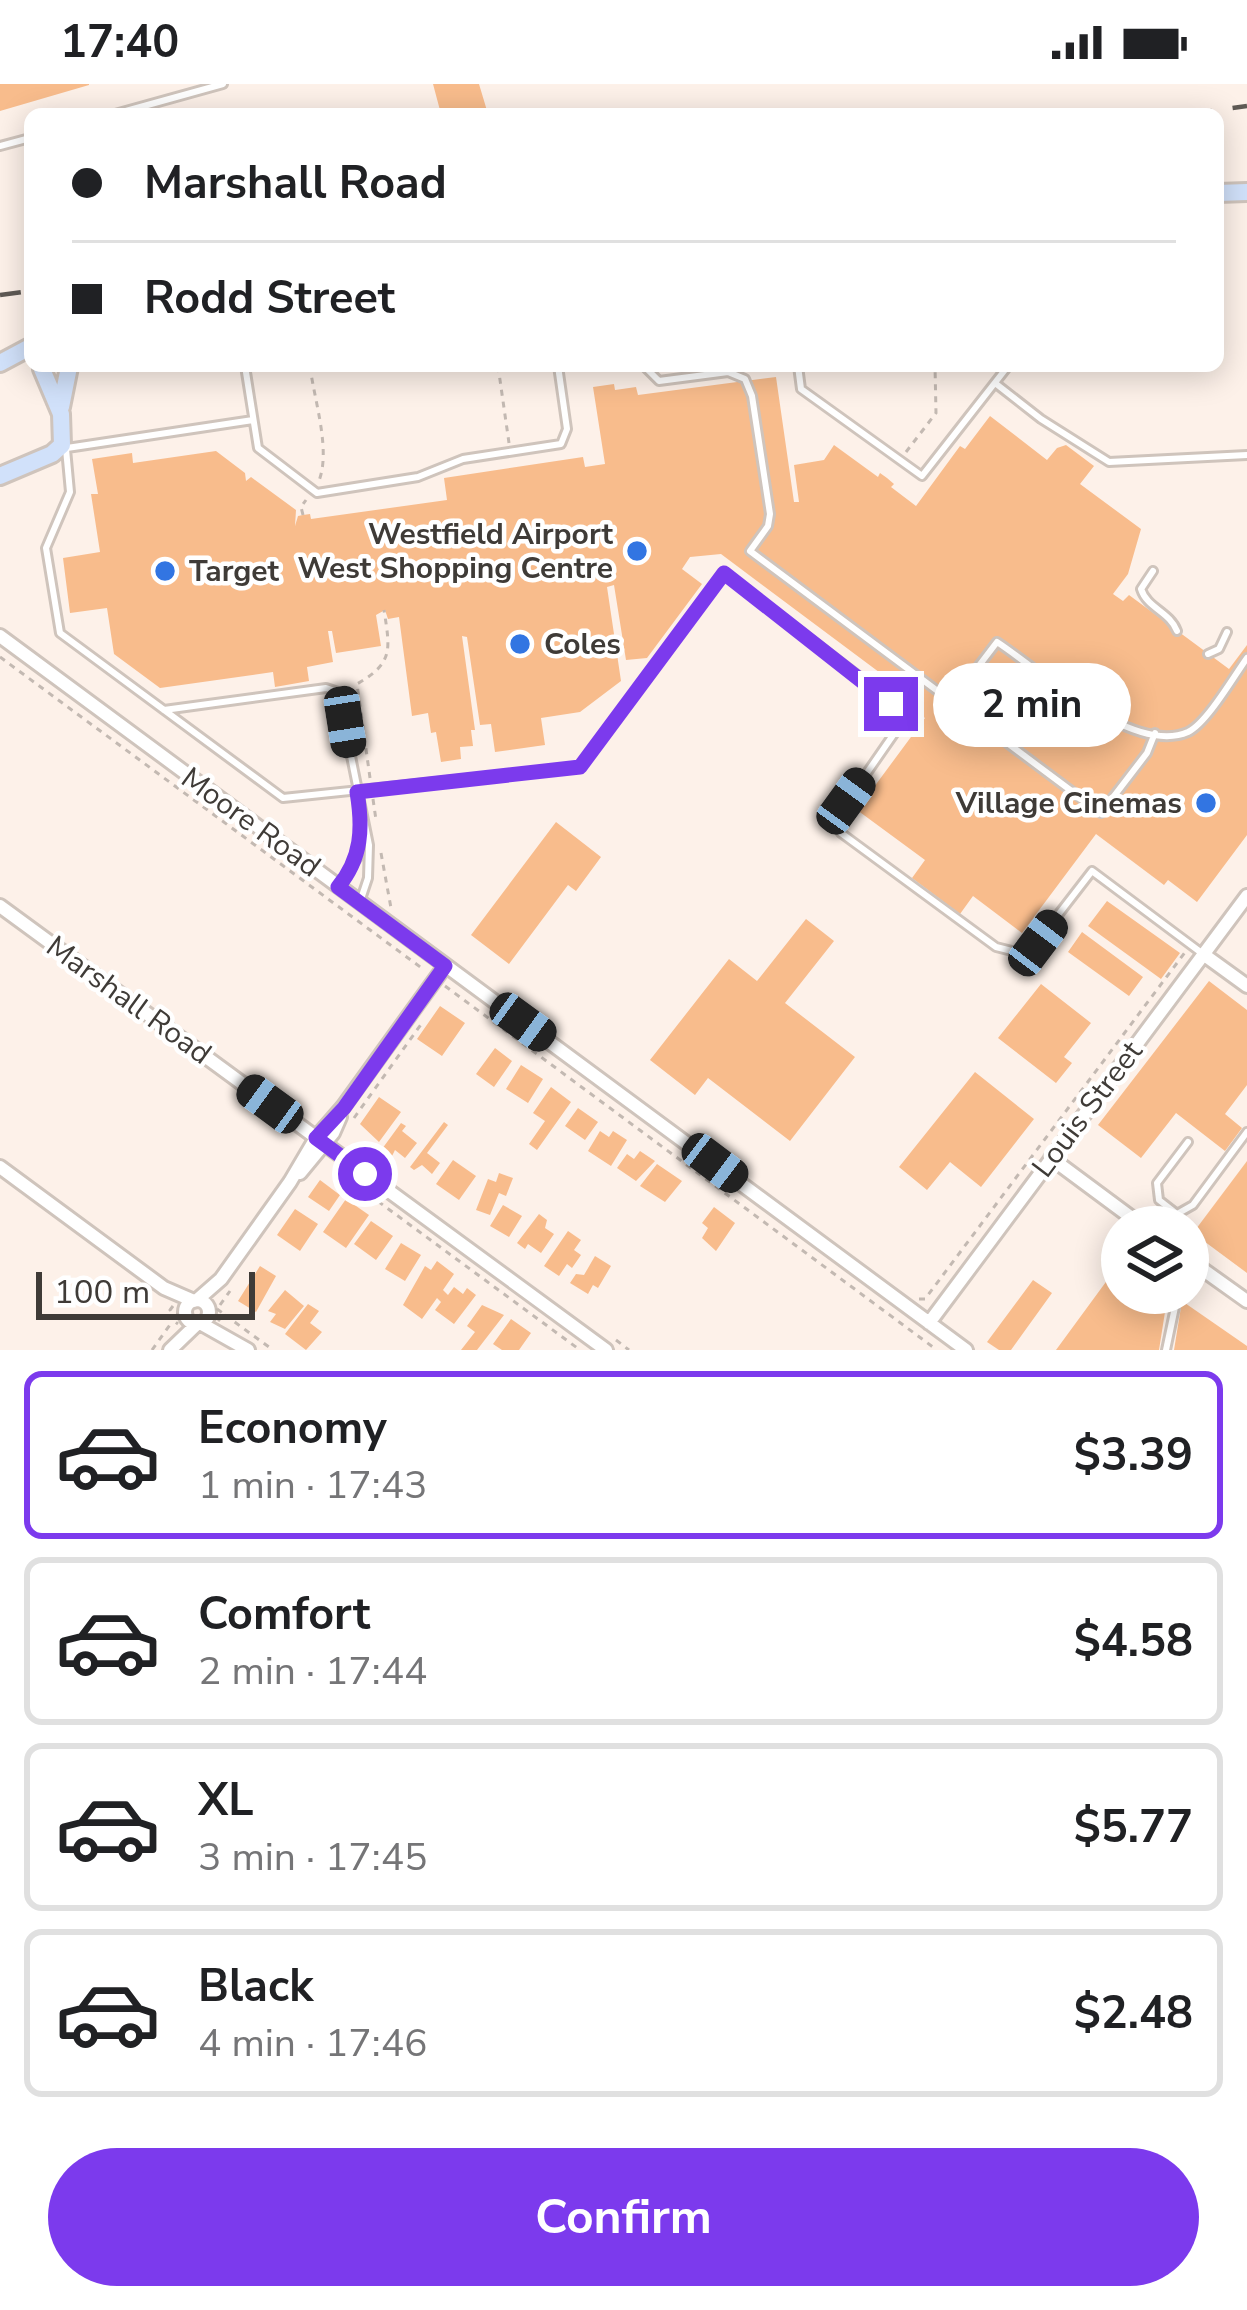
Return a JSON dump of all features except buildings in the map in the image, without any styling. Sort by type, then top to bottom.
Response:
[{"type":"street","points":[[40,372],[61,414]]},
{"type":"street","points":[[0,476],[62,449],[61,414],[68,372]]},
{"type":"street","name":"Moore Road","points":[[0,636],[966,1350]]},
{"type":"street","name":"Louis Street","points":[[929,1323],[1197,950],[1247,896]]},
{"type":"street","name":"Marshall Road","points":[[0,906],[606,1350]]},
{"type":"street","points":[[1197,950],[1247,986]]},
{"type":"street","points":[[171,1348],[445,966]]},
{"type":"street","points":[[1051,1158],[1116,1206]]},
{"type":"street","points":[[0,1167],[248,1350]]},
{"type":"street","points":[[1209,1274],[1247,1301]]},
{"type":"lane","points":[[137,108],[223,84]]},
{"type":"lane","points":[[245,372],[258,448],[313,491],[418,477],[463,459],[549,448],[564,440],[567,429],[559,372]]},
{"type":"lane","points":[[648,372],[654,380],[736,374],[749,385],[770,514],[768,526],[750,551],[1101,813],[1147,753],[1155,733]]},
{"type":"lane","points":[[799,372],[801,389],[918,474],[926,475],[1003,372]]},
{"type":"lane","points":[[995,383],[1109,462],[1247,455]]},
{"type":"lane","points":[[253,420],[62,449],[70,492],[46,548],[60,633],[283,798],[580,767],[724,573],[869,683],[900,713],[898,728],[837,817],[835,824],[841,833],[997,947],[1016,952],[1034,946],[1092,871],[1197,950]]},
{"type":"lane","points":[[1153,572],[1141,592],[1178,631]]},
{"type":"lane","points":[[1208,654],[1219,649],[1227,632]]},
{"type":"lane","points":[[952,701],[998,642],[1091,710],[1155,733],[1180,734],[1197,725],[1247,658]]},
{"type":"lane","points":[[163,710],[330,688],[341,698],[370,859],[359,902]]},
{"type":"lane","points":[[338,887],[358,857],[360,809]]},
{"type":"lane","points":[[1188,1142],[1157,1183],[1159,1200],[1177,1214],[1193,1204],[1247,1132]]},
{"type":"lane","points":[[1166,1350],[1174,1314]]},
{"type":"path","points":[[303,515],[301,507],[322,477],[311,372]]},
{"type":"path","points":[[499,372],[510,453]]},
{"type":"path","points":[[899,460],[936,413],[935,372]]},
{"type":"path","points":[[377,827],[357,684],[379,672],[390,648],[384,610]]},
{"type":"path","points":[[0,657],[937,1350]]},
{"type":"path","points":[[380,849],[388,901],[394,910]]},
{"type":"path","points":[[917,1299],[926,1299],[1197,950]]},
{"type":"path","points":[[152,1350],[197,1313],[273,1350]]},
{"type":"railway","points":[[1224,109],[1247,106]]},
{"type":"railway","points":[[0,295],[24,292]]},
{"type":"place","name":"Westfield Airport West Shopping Centre","points":[[637,551]]},
{"type":"place","name":"Target","points":[[165,571]]},
{"type":"place","name":"Coles","points":[[520,644]]},
{"type":"place","name":"Village Cinemas","points":[[1206,803]]},
{"type":"route","points":[[365,1174],[316,1138],[344,1108],[445,966],[338,887],[358,857],[357,792],[580,767],[724,573],[891,704]]}]
